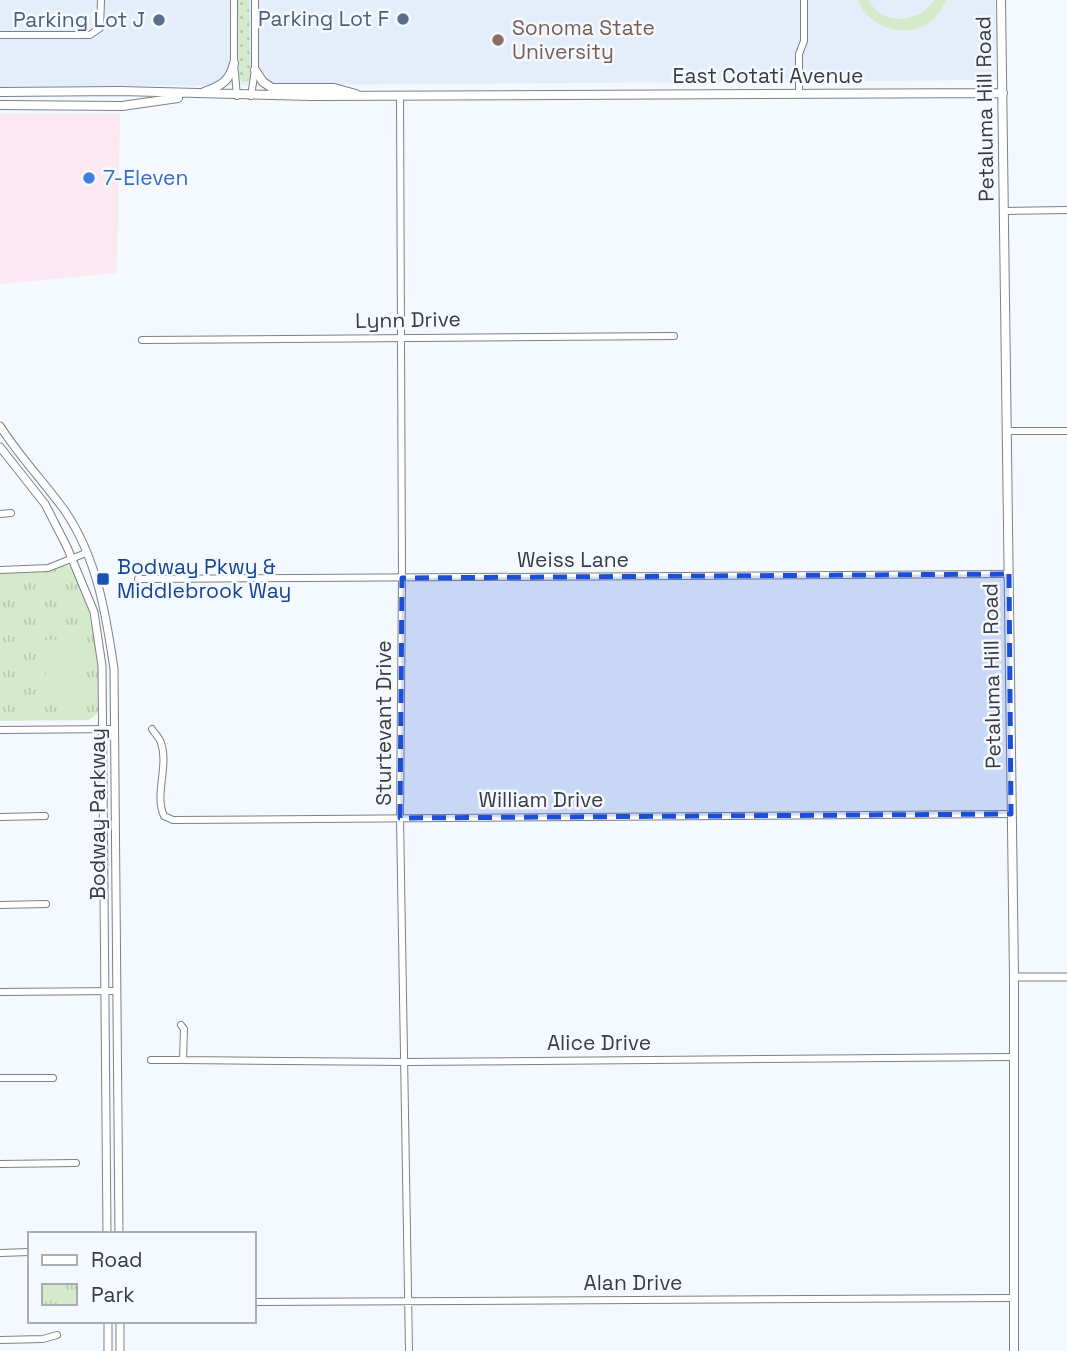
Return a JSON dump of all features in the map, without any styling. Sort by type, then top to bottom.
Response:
[{"type":"main road","name":"Petaluma Hill Road","points":[[1001,0],[1014,977],[1014,1351]]},
{"type":"main road","points":[[198,95],[228,80],[234,63]]},
{"type":"main road","points":[[256,70],[263,82],[272,88],[334,88],[366,96]]},
{"type":"main road","name":"East Cotati Avenue","points":[[0,92],[120,91],[237,96],[1003,93]]},
{"type":"main road","name":"East Cotati Avenue","points":[[0,105],[122,106],[198,95]]},
{"type":"street","points":[[0,35],[90,35],[100,28],[100,0]]},
{"type":"street","points":[[234,0],[237,96]]},
{"type":"street","points":[[251,96],[256,70],[255,0]]},
{"type":"street","points":[[799,94],[799,54],[804,41],[804,0]]},
{"type":"street","name":"Sturtevant Drive","points":[[400,96],[401,818],[406,1062],[406,1301],[409,1351]]},
{"type":"street","points":[[1004,211],[1067,210]]},
{"type":"street","name":"Lynn Drive","points":[[142,340],[674,336]]},
{"type":"street","name":"Bodway Parkway","points":[[0,426],[66,514],[86,553],[105,610],[114,669],[119,1232]]},
{"type":"street","points":[[1008,431],[1067,431]]},
{"type":"street","name":"Bodway Parkway","points":[[0,447],[46,504],[73,559],[94,612],[102,666],[107,1232]]},
{"type":"street","points":[[0,514],[10,513]]},
{"type":"street","points":[[0,570],[48,568],[86,553]]},
{"type":"street","name":"Weiss Lane","points":[[138,579],[1009,574]]},
{"type":"street","points":[[0,730],[115,729]]},
{"type":"street","name":"William Drive","points":[[152,729],[161,743],[164,774],[161,809],[164,816],[173,820],[1011,814]]},
{"type":"street","points":[[0,817],[46,816]]},
{"type":"street","points":[[0,905],[46,904]]},
{"type":"street","points":[[1014,977],[1067,977]]},
{"type":"street","points":[[0,992],[117,991]]},
{"type":"street","points":[[181,1025],[184,1029],[183,1060]]},
{"type":"street","name":"Alice Drive","points":[[151,1060],[406,1062],[1014,1057]]},
{"type":"street","points":[[0,1078],[53,1077]]},
{"type":"street","points":[[0,1164],[76,1163]]},
{"type":"street","points":[[0,1253],[28,1252]]},
{"type":"street","name":"Alan Drive","points":[[256,1302],[1013,1298]]},
{"type":"street","points":[[108,1323],[108,1351]]},
{"type":"street","points":[[120,1323],[120,1351]]},
{"type":"street","points":[[0,1339],[43,1339],[57,1335]]},
{"type":"highlighted area","points":[[1009,574],[1011,814],[400,818],[402,578]]},
{"type":"shaded area","name":"Sonoma State University","points":[[0,0],[995,0],[996,80],[0,87]]},
{"type":"shaded area","points":[[0,114],[120,114],[117,273],[0,284]]},
{"type":"green space","points":[[238,0],[249,0],[250,79],[244,83],[239,79]]},
{"type":"green space","points":[[858,0],[868,0],[886,17],[902,19],[917,15],[934,0],[947,0],[936,17],[925,26],[902,30],[880,25],[863,10]]},
{"type":"green space","points":[[61,565],[74,570],[90,617],[100,680],[98,711],[89,720],[0,721],[0,572],[32,572]]},
{"type":"green space","points":[[85,638],[87,698],[47,699],[44,640]]},
{"type":"place","name":"Parking Lot F","points":[[403,19]]},
{"type":"place","name":"Parking Lot J","points":[[159,20]]},
{"type":"place","name":"Sonoma State University","points":[[498,40]]},
{"type":"place","name":"7-Eleven","points":[[89,178]]},
{"type":"place","name":"Bodway Pkwy & Middlebrook Way","points":[[103,579]]}]
